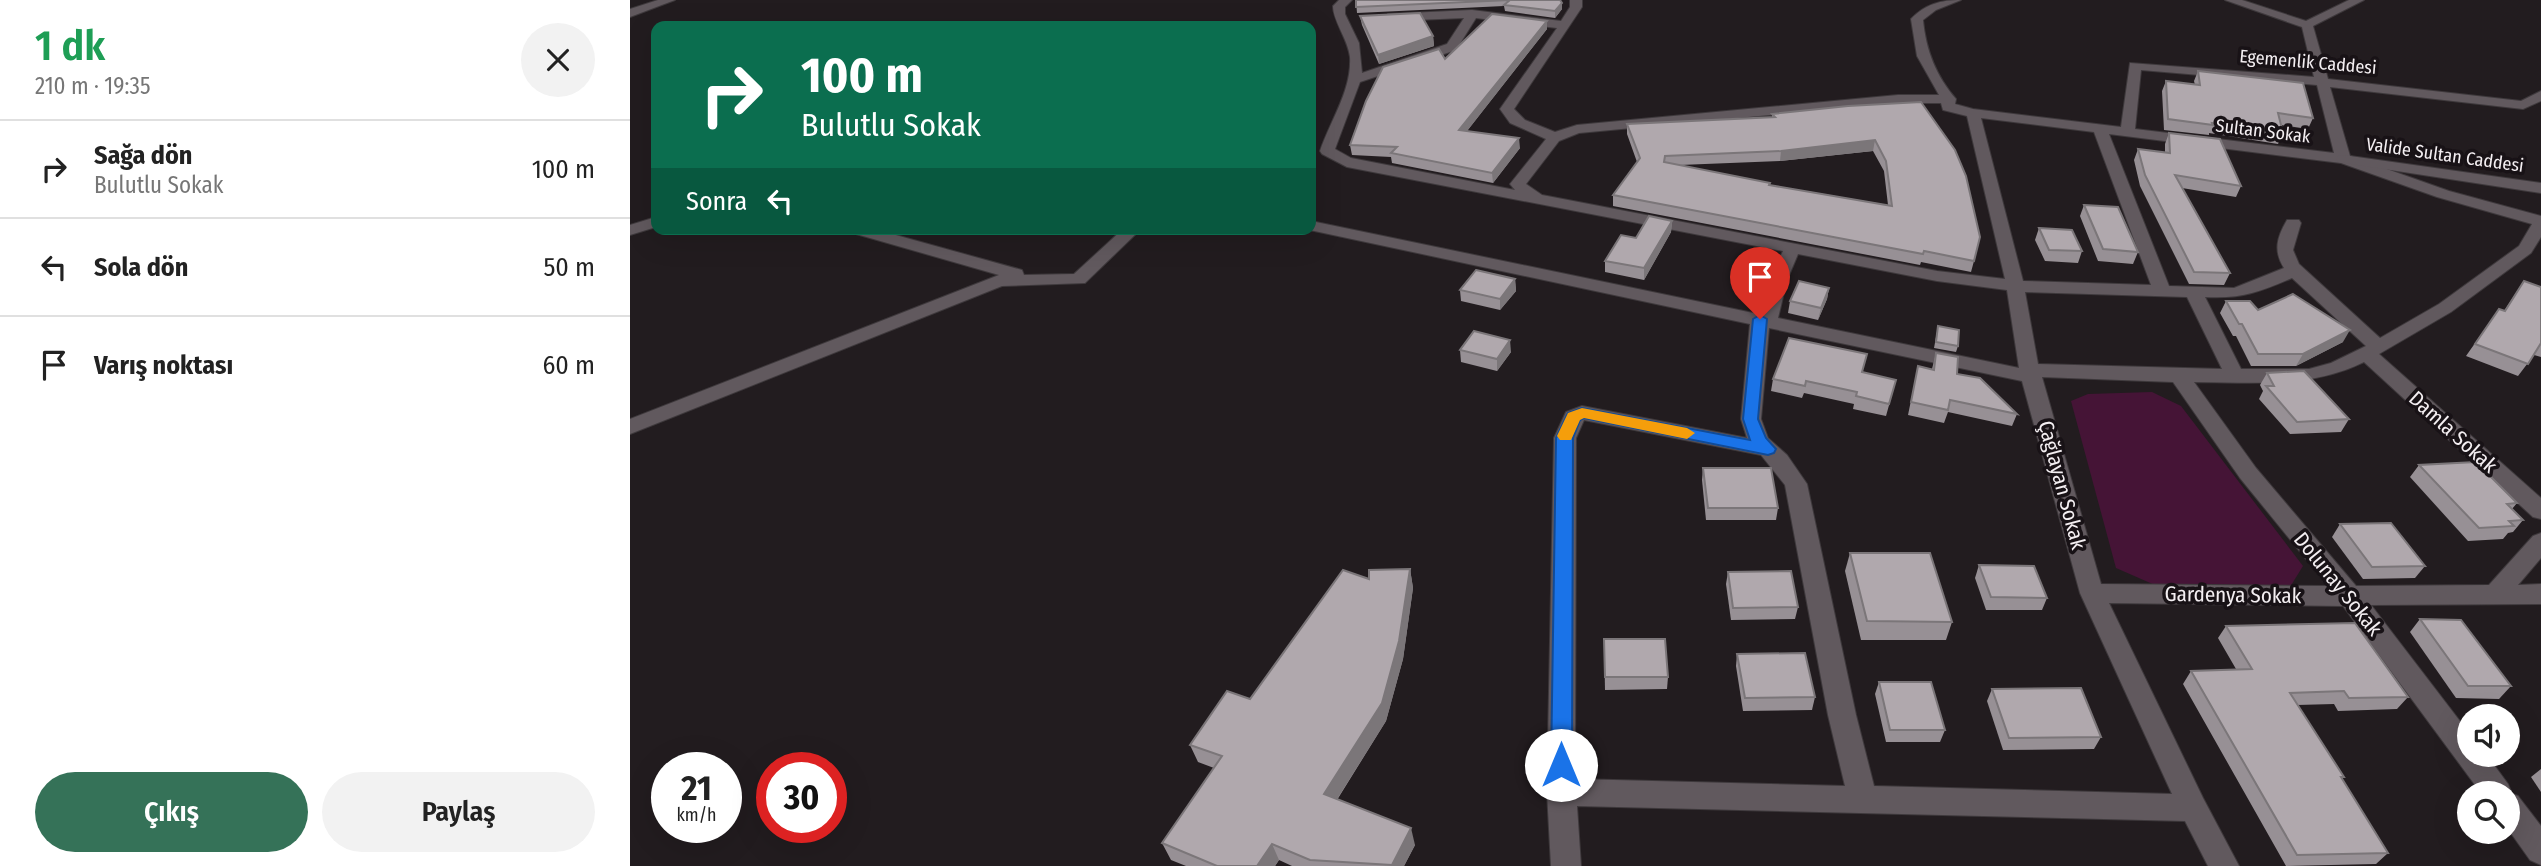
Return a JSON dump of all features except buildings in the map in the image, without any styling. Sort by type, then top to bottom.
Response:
[{"type":"street","points":[[630,13],[668,0]]},
{"type":"street","points":[[1346,0],[1339,6],[1339,14],[1350,19],[1358,57],[1357,79],[1333,130],[1327,151],[1347,162],[1792,249],[2015,286],[2194,293],[2245,290],[2295,270],[2287,259],[2284,245],[2293,223]]},
{"type":"street","points":[[1554,138],[1545,130],[1516,122],[1509,116],[1507,109],[1534,67],[1552,47],[1576,7],[1576,0]]},
{"type":"street","points":[[1955,0],[1932,8],[1917,19],[1918,38],[1927,67],[1948,99],[1948,107],[1973,113]]},
{"type":"street","points":[[2231,0],[2307,25],[2358,0]]},
{"type":"street","points":[[1357,79],[1452,47],[1472,14]]},
{"type":"street","points":[[1377,18],[1472,14],[1564,25]]},
{"type":"street","points":[[2307,25],[2343,159]]},
{"type":"street","name":"Egemenlik Caddesi","points":[[2127,133],[2135,66],[2323,82],[2523,105],[2541,95]]},
{"type":"street","points":[[1547,202],[1527,194],[1518,184],[1554,138],[1577,129],[1898,99],[1948,99]]},
{"type":"street","name":"Sultan Sokak","points":[[1973,113],[2343,159],[2443,194],[2541,222]]},
{"type":"street","name":"Çağlayan Sokak","points":[[1973,113],[2015,286],[2031,373],[2092,593],[2193,808],[2224,866]]},
{"type":"street","points":[[2099,130],[2162,292]]},
{"type":"street","name":"Valide Sultan Caddesi","points":[[2343,159],[2541,188]]},
{"type":"street","points":[[1316,227],[2031,373],[2235,376],[2310,375],[2338,367],[2372,350],[2445,308],[2525,249],[2541,222]]},
{"type":"street","points":[[630,230],[651,224]]},
{"type":"street","points":[[630,427],[1016,274],[876,235]]},
{"type":"street","points":[[998,281],[1079,279],[1127,235]]},
{"type":"street","points":[[1792,249],[1777,280],[1764,320],[1751,419],[1759,441],[1779,460],[1796,484],[1842,715],[1863,799]]},
{"type":"street","name":"Damla Sokak","points":[[2295,270],[2372,350],[2541,511]]},
{"type":"street","points":[[2194,293],[2235,376]]},
{"type":"street","name":"Dolunay Sokak","points":[[2179,376],[2248,473],[2349,596],[2489,781]]},
{"type":"street","points":[[1566,866],[1561,792],[1564,438],[1573,417],[1582,413],[1768,449]]},
{"type":"street","points":[[2496,594],[2541,542]]},
{"type":"street","name":"Gardenya Sokak","points":[[2092,593],[2349,596],[2541,594]]},
{"type":"street","points":[[1561,792],[2193,808]]},
{"type":"street","points":[[2520,822],[2541,850]]},
{"type":"shaded area","points":[[2152,392],[2181,406],[2303,566],[2290,587],[2164,589],[2116,568],[2071,401],[2088,394]]},
{"type":"slow traffic","points":[[1565,436],[1573,417],[1582,413],[1687,433]]},
{"type":"route","points":[[1561,765],[1564,438],[1573,417],[1582,413],[1768,449],[1759,441],[1751,419],[1760,319]]}]
